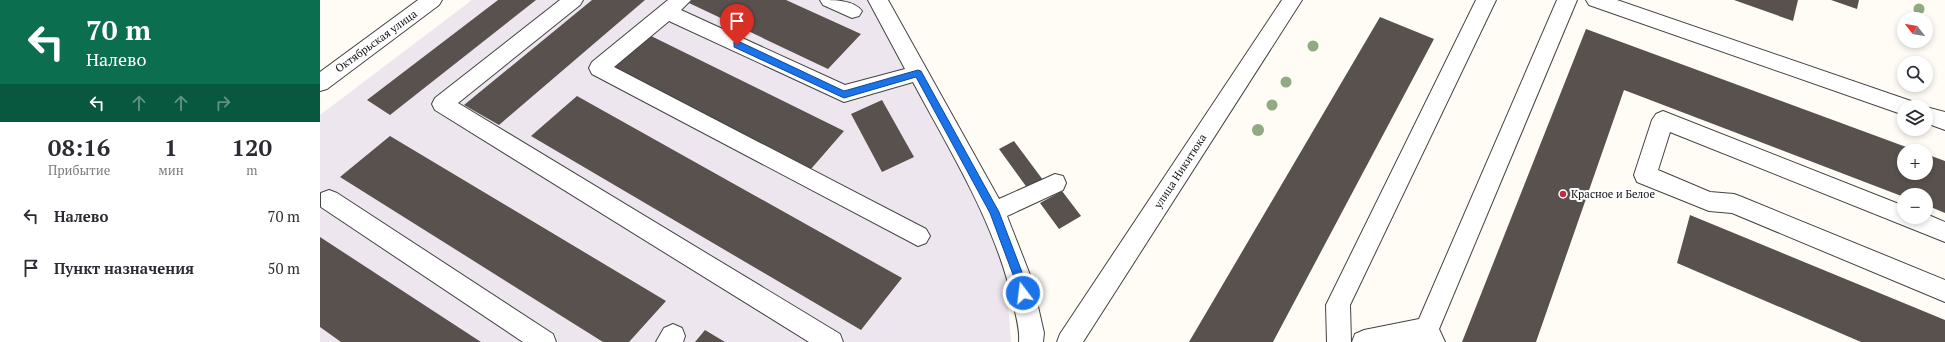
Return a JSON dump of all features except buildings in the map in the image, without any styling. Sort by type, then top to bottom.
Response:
[{"type":"street","name":"Октябрьская улица","points":[[320,83],[432,0]]},
{"type":"street","points":[[573,0],[442,104],[831,342]]},
{"type":"street","points":[[830,0],[852,11]]},
{"type":"street","points":[[878,0],[994,212],[1020,280],[1032,333],[1031,342]]},
{"type":"street","name":"улица Никитюка","points":[[1069,342],[1292,0]]},
{"type":"street","points":[[1339,342],[1338,306],[1486,0]]},
{"type":"street","points":[[1364,342],[1430,335],[1567,0]]},
{"type":"street","points":[[1596,0],[1897,105]]},
{"type":"street","points":[[918,73],[844,94],[674,6],[599,68],[918,236]]},
{"type":"street","points":[[1933,117],[1945,121]]},
{"type":"street","points":[[1897,213],[1663,120],[1645,175],[1709,201],[1734,204],[1945,291]]},
{"type":"street","points":[[994,212],[1055,183]]},
{"type":"street","points":[[329,200],[544,342]]},
{"type":"street","points":[[1925,224],[1945,232]]},
{"type":"shaded area","points":[[472,0],[872,0],[1004,251],[1011,342],[320,342],[320,115]]},
{"type":"place","name":"Красное и Белое","points":[[1563,194]]},
{"type":"route","points":[[737,45],[844,94],[918,73],[994,212],[1020,280],[1023,293]]}]
